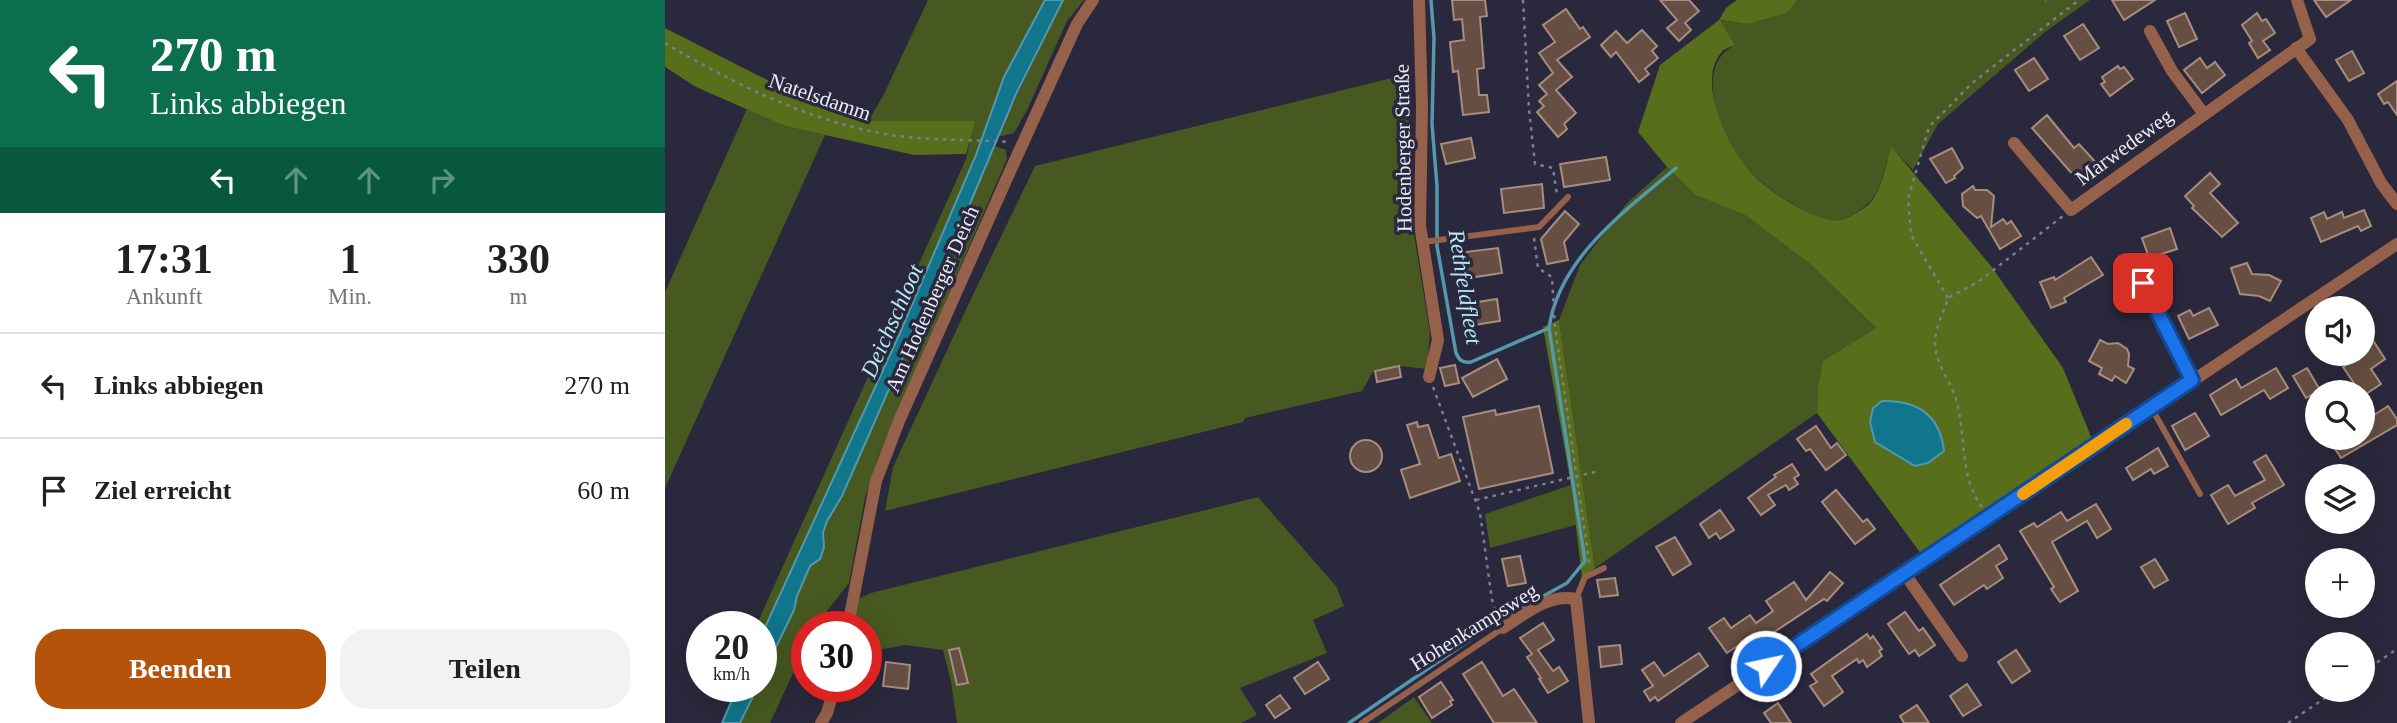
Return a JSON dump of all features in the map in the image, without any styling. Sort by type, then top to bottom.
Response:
[{"type":"street","name":"Am Hodenberger Deich","points":[[851,611],[876,481],[899,421],[1077,24],[1093,0]]},
{"type":"street","name":"Hodenberger Straße","points":[[1419,0],[1422,108],[1420,225],[1438,340],[1429,377]]},
{"type":"street","points":[[2297,0],[2310,39],[2296,48],[2348,120],[2381,183],[2397,204]]},
{"type":"street","name":"Marwedeweg","points":[[2150,31],[2172,71],[2204,114]]},
{"type":"street","name":"Marwedeweg","points":[[2014,143],[2071,210],[2296,48]]},
{"type":"street","points":[[1685,722],[2397,244]]},
{"type":"street","points":[[1905,574],[1962,656]]},
{"type":"street","name":"Hohenkampsweg","points":[[1503,628],[1549,600],[1566,597],[1576,599]]},
{"type":"street","points":[[1576,599],[1589,723]]},
{"type":"street","points":[[821,723],[830,702]]},
{"type":"lane","points":[[1423,242],[1539,227],[1567,197]]},
{"type":"lane","points":[[2143,283],[2192,380]]},
{"type":"lane","points":[[2151,408],[2200,494]]},
{"type":"lane","points":[[1576,599],[1585,577],[1604,568]]},
{"type":"lane","name":"Hohenkampsweg","points":[[1362,723],[1503,628]]},
{"type":"path","points":[[1523,0],[1535,164],[1553,169],[1558,207]]},
{"type":"path","points":[[1948,298],[1911,235],[1908,199],[1929,127],[1972,83],[2079,0]]},
{"type":"path","name":"Natelsdamm","points":[[665,43],[759,93],[844,125],[893,135],[1002,141]]},
{"type":"path","points":[[1990,517],[1978,501],[1965,471],[1965,454],[1954,396],[1936,352],[1935,338],[1948,298],[1978,282],[2071,210]]},
{"type":"path","points":[[1532,228],[1538,268],[1552,277],[1555,328],[1589,561],[1585,577]]},
{"type":"path","points":[[1429,377],[1480,513],[1492,600],[1503,628]]},
{"type":"path","points":[[1475,500],[1599,471]]},
{"type":"path","points":[[2375,665],[2397,649]]},
{"type":"path","points":[[2288,723],[2319,702]]},
{"type":"green space","points":[[928,0],[1045,0],[1004,77],[976,155],[900,333],[772,611],[763,611],[966,159],[974,121],[868,121],[883,96]]},
{"type":"green space","points":[[1063,0],[1084,0],[1067,21],[1014,133],[997,137]]},
{"type":"green space","points":[[1737,0],[1798,0],[1787,13],[1748,24],[1720,20],[1735,45],[1722,52],[1714,65],[1713,94],[1723,127],[1745,166],[1775,193],[1802,210],[1816,216],[1840,220],[1858,212],[1873,199],[1883,177],[1891,146],[1991,266],[2063,368],[2092,439],[1922,555],[1817,413],[1818,386],[1823,361],[1876,328],[1810,264],[1745,215],[1695,195],[1638,132],[1660,65],[1719,20],[1726,8]],"holes":[[[1899,401],[1931,418],[1940,433],[1944,451],[1928,463],[1915,466],[1875,442]]]},
{"type":"green space","points":[[1798,0],[2090,0],[2045,32],[1938,124],[1913,170],[1891,147],[1879,186],[1871,200],[1852,215],[1833,220],[1791,203],[1746,168],[1728,140],[1715,104],[1715,69],[1722,55],[1735,45],[1719,20],[1748,24],[1787,13]]},
{"type":"green space","points":[[665,28],[777,85],[868,121],[975,121],[966,154],[914,155],[785,126],[696,87],[665,67]]},
{"type":"green space","points":[[1408,74],[1413,228],[1430,332],[1427,369],[1399,366],[1373,372],[1362,391],[1245,418],[1243,422],[885,511],[893,467],[1035,166]]},
{"type":"green space","points":[[747,109],[785,126],[825,135],[665,488],[665,292]]},
{"type":"green space","points":[[995,146],[1006,150],[1007,159],[878,457],[865,498],[849,583],[827,611],[794,611],[797,596],[811,566],[820,558],[827,521],[842,496]]},
{"type":"green space","points":[[1667,167],[1695,195],[1745,215],[1810,264],[1876,328],[1824,361],[1818,386],[1817,413],[1595,568],[1559,320],[1580,265],[1626,204]]},
{"type":"green space","points":[[1559,320],[1595,568],[1582,577],[1571,485],[1543,327]]},
{"type":"green space","points":[[1571,485],[1576,525],[1490,548],[1485,514]]},
{"type":"green space","points":[[1258,497],[1336,586],[1344,606],[1313,620],[1327,653],[1240,688],[1257,715],[1241,723],[957,723],[943,650],[906,645],[882,649],[882,611],[857,611],[860,598],[871,593]]},
{"type":"green space","points":[[791,617],[791,678],[770,723],[740,723],[750,702],[777,702],[777,646]]},
{"type":"green space","points":[[1414,697],[1432,723],[1378,723]]},
{"type":"water","points":[[1045,0],[1063,0],[1016,94],[842,496],[827,521],[820,559],[810,566],[794,610],[791,611],[777,645],[777,611],[772,611],[900,333],[976,155],[1004,77]]},
{"type":"water","points":[[1882,401],[1906,403],[1925,412],[1938,428],[1944,451],[1928,463],[1915,466],[1875,442],[1870,422],[1873,408]]},
{"type":"water","points":[[731,702],[750,702],[740,723],[722,723]]},
{"type":"building","points":[[1452,0],[1485,0],[1487,16],[1480,17],[1484,68],[1477,69],[1479,95],[1487,95],[1489,112],[1463,115],[1458,71],[1453,72],[1450,42],[1464,40],[1462,19],[1454,20]]},
{"type":"building","points":[[1660,0],[1689,0],[1699,11],[1685,23],[1691,30],[1679,41],[1667,28],[1677,20]]},
{"type":"building","points":[[2112,0],[2155,0],[2124,20]]},
{"type":"building","points":[[2314,0],[2351,0],[2326,17]]},
{"type":"building","points":[[1566,9],[1580,29],[1583,27],[1590,37],[1557,60],[1572,77],[1556,90],[1576,113],[1564,124],[1567,129],[1558,137],[1537,112],[1544,106],[1539,101],[1547,94],[1539,85],[1553,73],[1539,53],[1555,42],[1543,25]]},
{"type":"building","points":[[2185,13],[2197,39],[2179,47],[2167,21]]},
{"type":"building","points":[[2257,13],[2262,21],[2266,19],[2275,33],[2263,41],[2270,50],[2258,58],[2242,25]]},
{"type":"building","points":[[2083,24],[2099,48],[2080,60],[2064,36]]},
{"type":"building","points":[[1642,30],[1657,46],[1652,51],[1658,58],[1645,69],[1649,74],[1639,82],[1616,52],[1611,57],[1601,45],[1616,31],[1627,43]]},
{"type":"building","points":[[2352,51],[2364,73],[2349,81],[2336,60]]},
{"type":"building","points":[[2034,58],[2048,79],[2029,91],[2015,70]]},
{"type":"building","points":[[2200,58],[2207,68],[2215,62],[2225,75],[2202,93],[2184,70]]},
{"type":"building","points":[[2118,66],[2120,69],[2124,67],[2133,79],[2110,96],[2101,84],[2105,82],[2102,77]]},
{"type":"building","points":[[2397,81],[2397,115],[2388,102],[2384,104],[2378,94]]},
{"type":"building","points":[[2047,115],[2074,148],[2079,144],[2100,167],[2081,184],[2032,128]]},
{"type":"building","points":[[1471,138],[1475,158],[1446,164],[1441,144]]},
{"type":"building","points":[[1952,148],[1963,168],[1955,178],[1946,183],[1930,159]]},
{"type":"building","points":[[1606,157],[1610,180],[1564,187],[1560,164]]},
{"type":"building","points":[[2210,173],[2220,184],[2210,193],[2238,223],[2222,237],[2192,208],[2194,206],[2185,196]]},
{"type":"building","points":[[1542,184],[1544,208],[1504,213],[1501,189]]},
{"type":"building","points":[[1973,186],[1975,190],[1987,190],[1994,196],[1991,227],[2003,219],[2007,224],[2011,221],[2021,236],[2000,249],[1981,216],[1977,218],[1963,206],[1962,194]]},
{"type":"building","points":[[2364,210],[2371,226],[2361,231],[2358,226],[2321,242],[2311,218],[2324,212],[2327,219],[2342,212],[2344,218]]},
{"type":"building","points":[[1565,211],[1579,224],[1564,242],[1568,260],[1547,264],[1541,239]]},
{"type":"building","points":[[2170,228],[2177,249],[2149,258],[2142,238]]},
{"type":"building","points":[[1498,248],[1502,273],[1469,278],[1465,252]]},
{"type":"building","points":[[2091,257],[2103,275],[2064,298],[2066,302],[2051,308],[2040,282],[2054,277],[2055,280]]},
{"type":"building","points":[[2247,263],[2252,274],[2269,275],[2281,281],[2270,301],[2259,296],[2240,294],[2231,268]]},
{"type":"building","points":[[1497,299],[1500,321],[1474,325],[1471,303]]},
{"type":"building","points":[[2209,308],[2218,325],[2189,339],[2178,316],[2190,310],[2193,316]]},
{"type":"building","points":[[2100,340],[2108,344],[2118,343],[2127,349],[2128,366],[2134,369],[2126,383],[2115,376],[2112,381],[2099,374],[2102,368],[2089,361]]},
{"type":"building","points":[[2375,344],[2385,359],[2371,369],[2381,384],[2375,388],[2375,380],[2352,380],[2343,367],[2375,366]]},
{"type":"building","points":[[1497,359],[1507,379],[1473,397],[1462,378]]},
{"type":"building","points":[[1455,365],[1459,383],[1445,386],[1440,368]]},
{"type":"building","points":[[1399,366],[1401,377],[1377,382],[1375,371]]},
{"type":"building","points":[[2276,368],[2288,388],[2270,399],[2264,390],[2221,415],[2210,395],[2236,379],[2241,388]]},
{"type":"building","points":[[2307,368],[2314,380],[2305,380],[2305,396],[2293,376]]},
{"type":"building","points":[[1539,406],[1553,473],[1479,489],[1463,417],[1495,410],[1496,415]]},
{"type":"building","points":[[2388,406],[2397,419],[2397,425],[2375,438],[2375,414]]},
{"type":"building","points":[[2195,413],[2209,436],[2185,450],[2172,426]]},
{"type":"building","points":[[1417,422],[1418,427],[1428,425],[1439,458],[1451,454],[1460,481],[1410,498],[1401,470],[1420,464],[1407,425]]},
{"type":"building","points":[[1816,426],[1831,448],[1837,443],[1846,455],[1826,470],[1810,449],[1806,451],[1797,439]]},
{"type":"building","points":[[1366,440],[1377,445],[1382,456],[1377,467],[1366,472],[1355,467],[1350,456],[1355,445]]},
{"type":"building","points":[[2158,448],[2168,466],[2154,474],[2151,469],[2133,480],[2126,468]]},
{"type":"building","points":[[2336,450],[2355,450],[2341,458]]},
{"type":"building","points":[[2266,455],[2284,485],[2252,503],[2255,508],[2228,524],[2211,495],[2228,485],[2235,496],[2265,480],[2254,462]]},
{"type":"building","points":[[1792,464],[1799,475],[1794,478],[1798,484],[1789,490],[1786,485],[1768,495],[1775,505],[1761,515],[1748,498],[1776,477],[1774,475]]},
{"type":"building","points":[[1836,490],[1863,522],[1867,519],[1875,529],[1855,544],[1822,502]]},
{"type":"building","points":[[2096,504],[2111,529],[2097,538],[2087,521],[2052,542],[2078,591],[2060,602],[2051,589],[2054,587],[2020,531],[2034,523],[2037,527],[2061,512],[2067,521]]},
{"type":"building","points":[[1720,510],[1734,530],[1720,539],[1716,533],[1709,538],[1700,524]]},
{"type":"building","points":[[1675,537],[1691,564],[1673,575],[1656,547]]},
{"type":"building","points":[[1999,545],[2007,559],[1996,566],[2003,578],[1987,589],[1984,585],[1954,605],[1940,585]]},
{"type":"building","points":[[1520,556],[1526,583],[1508,586],[1502,559]]},
{"type":"building","points":[[2155,559],[2168,580],[2154,588],[2141,567]]},
{"type":"building","points":[[1830,572],[1843,583],[1827,601],[1824,599],[1756,644],[1751,637],[1727,653],[1709,628],[1724,618],[1731,628],[1750,615],[1756,623],[1773,611],[1766,601],[1794,582],[1806,600]]},
{"type":"building","points":[[1615,578],[1618,595],[1600,597],[1597,580]]},
{"type":"building","points":[[1905,612],[1919,631],[1923,628],[1935,645],[1919,656],[1915,650],[1909,654],[1888,624]]},
{"type":"building","points":[[1543,623],[1554,640],[1538,650],[1553,671],[1559,667],[1568,681],[1548,693],[1527,657],[1532,654],[1520,638]]},
{"type":"building","points":[[1867,634],[1870,639],[1873,636],[1882,649],[1879,651],[1882,656],[1867,667],[1863,660],[1859,663],[1857,659],[1832,676],[1843,692],[1824,706],[1810,686],[1817,682],[1811,674]]},
{"type":"building","points":[[1620,645],[1622,664],[1601,667],[1599,647]]},
{"type":"building","points":[[959,648],[968,683],[957,685],[949,650]]},
{"type":"building","points":[[2016,650],[2030,671],[2012,683],[1998,662]]},
{"type":"building","points":[[1699,653],[1708,666],[1658,701],[1655,697],[1650,701],[1644,691],[1653,686],[1642,670],[1654,662],[1664,676]]},
{"type":"building","points":[[886,662],[910,665],[908,689],[883,686]]},
{"type":"building","points":[[1318,662],[1329,679],[1305,694],[1294,678]]},
{"type":"building","points":[[1482,662],[1503,696],[1514,689],[1537,723],[1494,723],[1463,674]]},
{"type":"building","points":[[1441,682],[1453,700],[1450,701],[1452,705],[1432,718],[1419,697]]},
{"type":"building","points":[[1967,684],[1981,705],[1963,716],[1950,696]]},
{"type":"building","points":[[1280,695],[1290,708],[1275,718],[1266,705]]},
{"type":"building","points":[[1778,703],[1791,723],[1771,723],[1764,713]]},
{"type":"building","points":[[1917,705],[1929,723],[1904,723],[1900,716]]},
{"type":"waterway","name":"Rethfeldfleet","points":[[1431,0],[1437,246],[1456,353],[1461,360],[1471,362],[1549,328]]},
{"type":"waterway","name":"Rethfeldfleet","points":[[1507,616],[1567,583],[1585,561],[1549,328],[1555,303],[1580,258],[1597,238],[1676,168]]},
{"type":"waterway","name":"Rethfeldfleet","points":[[1349,723],[1496,622]]},
{"type":"slow traffic","points":[[2023,494],[2126,424]]},
{"type":"route","points":[[1766,666],[2192,380],[2143,283]]},
{"type":"water label","name":"Deichschloot","points":[[892,321]]}]
